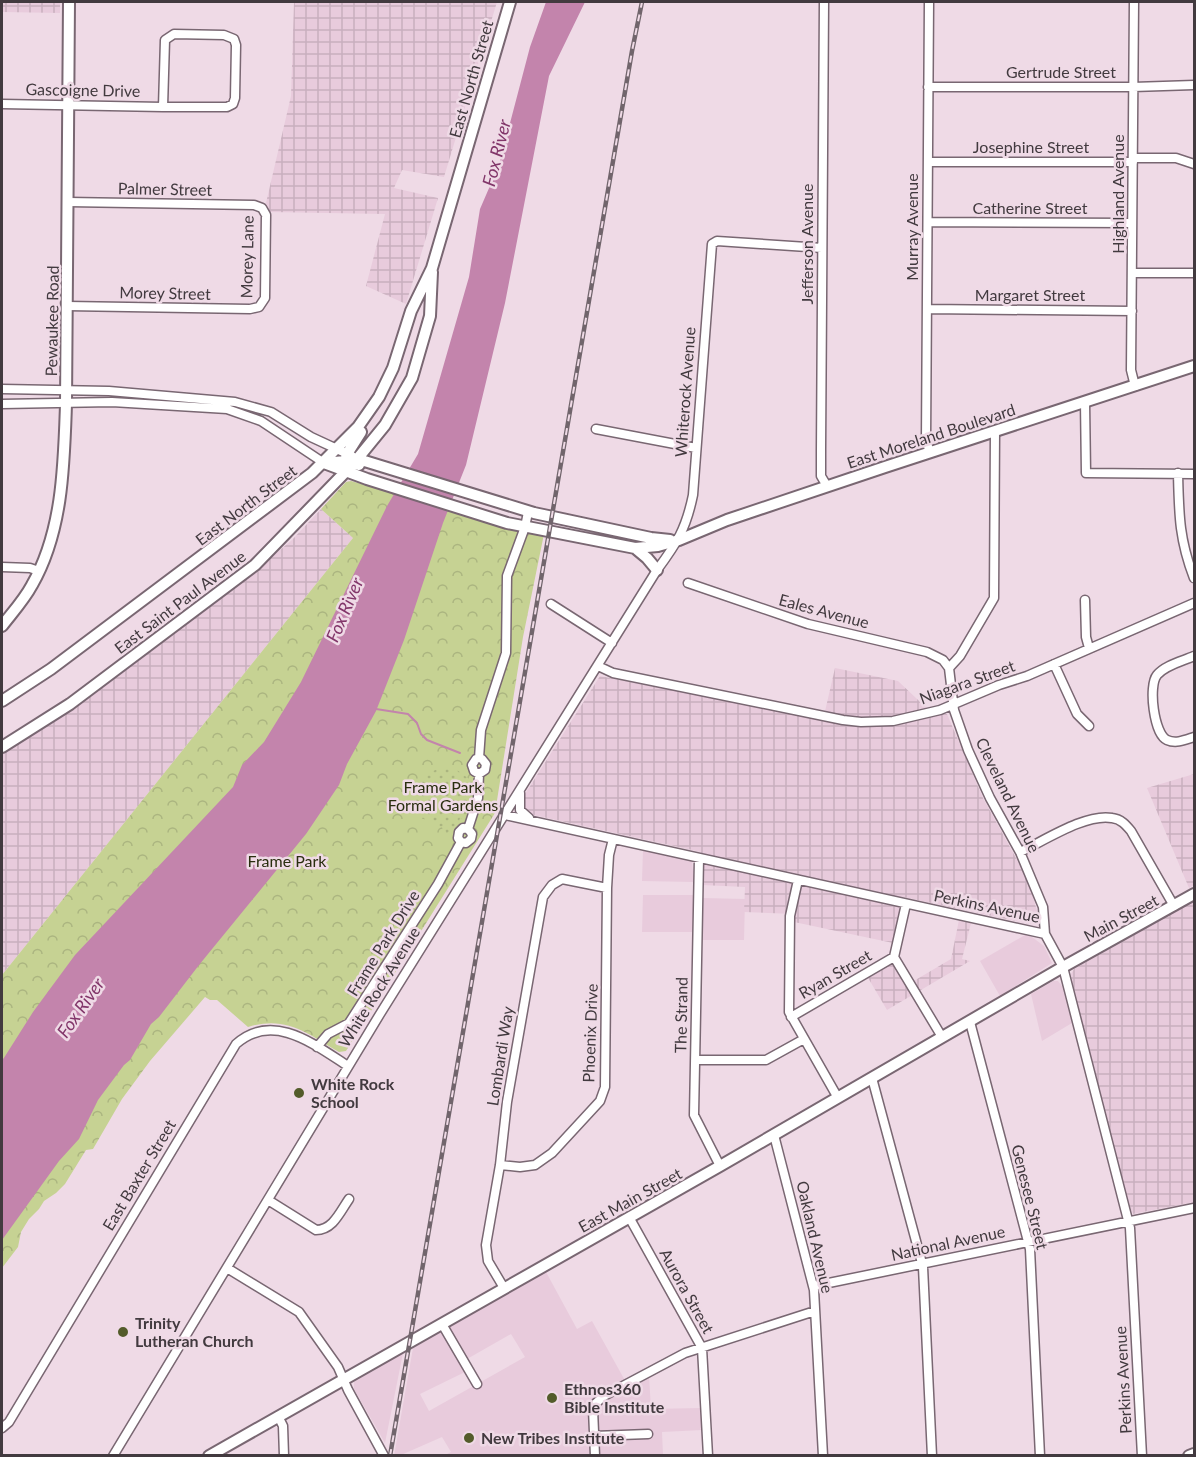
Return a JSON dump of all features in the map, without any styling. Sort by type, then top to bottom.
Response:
[{"type":"main road","name":"Pewaukee Road","points":[[2,626],[28,591],[39,571],[51,537],[62,484],[66,404],[69,2]]},
{"type":"main road","name":"East North Street","points":[[348,460],[358,427],[382,391],[399,351],[411,311],[432,268],[510,2]]},
{"type":"main road","name":"East North Street","points":[[2,701],[51,669],[324,463],[348,460],[375,438],[392,414],[412,378],[430,316],[432,268]]},
{"type":"main road","points":[[348,460],[385,399],[397,373],[399,351]]},
{"type":"main road","name":"East Moreland Boulevard","points":[[348,460],[456,498],[525,527],[634,548],[658,546],[826,486],[1194,366]]},
{"type":"main road","points":[[375,438],[375,453],[394,478]]},
{"type":"main road","points":[[324,463],[348,460],[394,478]]},
{"type":"main road","name":"East Saint Paul Avenue","points":[[2,747],[70,704],[255,566],[348,460]]},
{"type":"main road","name":"East Moreland Boulevard","points":[[394,478],[456,498],[489,500],[528,512],[592,526],[651,538],[679,540]]},
{"type":"main road","points":[[589,539],[592,526]]},
{"type":"main road","points":[[634,548],[657,570]]},
{"type":"main road","name":"Main Street","points":[[1063,967],[1194,894]]},
{"type":"main road","name":"East Main Street","points":[[209,1455],[720,1166],[1063,967]]},
{"type":"main road","points":[[1189,1455],[1194,1454]]},
{"type":"street","name":"Jefferson Avenue","points":[[824,2],[821,476],[826,486]]},
{"type":"street","name":"Murray Avenue","points":[[929,2],[926,441],[930,452]]},
{"type":"street","name":"Highland Avenue","points":[[1134,2],[1131,370],[1135,386]]},
{"type":"street","name":"Gascoigne Drive","points":[[2,104],[67,105],[163,107],[227,108],[233,104],[235,98],[236,45],[234,39],[224,35],[174,34],[168,36],[164,45],[163,107]]},
{"type":"street","name":"Gertrude Street","points":[[928,87],[1133,87],[1194,84]]},
{"type":"street","name":"Josephine Street","points":[[928,162],[1176,159],[1194,164]]},
{"type":"street","name":"Palmer Street","points":[[68,202],[254,205],[262,208]]},
{"type":"street","name":"Morey Lane","points":[[261,306],[265,298],[266,215],[262,208]]},
{"type":"street","name":"Catherine Street","points":[[928,222],[1132,223]]},
{"type":"street","name":"Whiterock Avenue","points":[[679,540],[688,518],[693,495],[712,244],[717,241],[822,248]]},
{"type":"street","points":[[1132,273],[1194,273]]},
{"type":"street","name":"Morey Street","points":[[67,306],[250,309],[261,306]]},
{"type":"street","name":"Margaret Street","points":[[927,309],[1132,311]]},
{"type":"street","points":[[2,388],[66,389],[223,400],[247,405],[283,418],[348,460]]},
{"type":"street","points":[[15,389],[15,404]]},
{"type":"street","points":[[2,404],[112,402],[227,409],[261,421],[324,463]]},
{"type":"street","points":[[1085,402],[1086,473],[1194,474]]},
{"type":"street","points":[[596,429],[696,448]]},
{"type":"street","points":[[949,668],[965,647],[993,598],[995,431]]},
{"type":"street","points":[[1178,473],[1181,540],[1194,578]]},
{"type":"street","name":"Frame Park Drive","points":[[317,1047],[328,1034],[349,1023],[438,884],[461,842],[466,843],[471,839],[472,834],[468,829],[478,798],[479,774],[474,771],[472,765],[479,758],[481,730],[506,653],[507,576],[525,527],[528,512]]},
{"type":"street","name":"White Rock Avenue","points":[[113,1455],[348,1066],[657,570],[679,540]]},
{"type":"street","points":[[2,567],[30,568],[39,571]]},
{"type":"street","name":"Eales Avenue","points":[[688,583],[808,624],[927,652],[943,660],[949,668]]},
{"type":"street","points":[[1085,600],[1086,638],[1089,648]]},
{"type":"street","name":"Niagara Street","points":[[598,666],[613,674],[688,690],[861,722],[884,722],[908,719],[953,706],[1194,603]]},
{"type":"street","points":[[551,604],[612,643]]},
{"type":"street","points":[[1194,656],[1161,670],[1154,678],[1151,689],[1158,733],[1166,740],[1176,742],[1194,737]]},
{"type":"street","points":[[1054,664],[1077,714],[1089,726]]},
{"type":"street","name":"Cleveland Avenue","points":[[949,668],[953,706],[965,741],[981,780],[1020,852],[1043,907],[1045,934]]},
{"type":"street","points":[[520,790],[519,806],[522,813],[543,823]]},
{"type":"street","name":"Perkins Avenue","points":[[505,815],[1045,934],[1063,967],[1129,1221],[1142,1455]]},
{"type":"street","points":[[1020,852],[1088,820],[1113,818],[1123,822],[1131,831],[1174,906]]},
{"type":"street","name":"Phoenix Drive","points":[[501,1165],[520,1167],[535,1165],[552,1153],[600,1101],[605,1087],[607,888],[609,855],[613,839]]},
{"type":"street","name":"The Strand","points":[[699,858],[694,1115],[720,1166]]},
{"type":"street","name":"Lombardi Way","points":[[504,1288],[488,1261],[486,1245],[501,1165],[507,1102],[543,897],[552,885],[562,879],[607,888]]},
{"type":"street","points":[[798,880],[790,916],[788,998],[791,1017],[838,1098]]},
{"type":"street","points":[[906,904],[894,957],[942,1037]]},
{"type":"street","name":"Ryan Street","points":[[791,1017],[894,957]]},
{"type":"street","name":"Genesee Street","points":[[970,1022],[1028,1242],[1040,1455]]},
{"type":"street","name":"East Baxter Street","points":[[2,1428],[9,1422],[236,1044],[254,1032],[276,1029],[295,1035],[348,1066]]},
{"type":"street","points":[[695,1060],[766,1060],[804,1040]]},
{"type":"street","points":[[872,1078],[922,1264],[932,1455]]},
{"type":"street","name":"Oakland Avenue","points":[[774,1135],[814,1286],[823,1455]]},
{"type":"street","points":[[267,1200],[316,1230],[322,1230],[333,1222],[349,1199]]},
{"type":"street","name":"National Avenue","points":[[814,1286],[1194,1208]]},
{"type":"street","name":"Aurora Street","points":[[629,1217],[702,1348],[708,1455]]},
{"type":"street","points":[[227,1268],[299,1312],[338,1367],[384,1455]]},
{"type":"street","points":[[595,1455],[593,1409],[598,1400],[672,1358],[815,1311]]},
{"type":"street","points":[[442,1324],[477,1384]]},
{"type":"street","points":[[278,1416],[283,1426],[284,1455]]},
{"type":"street","points":[[594,1436],[648,1434]]},
{"type":"shaded area","points":[[2,2],[60,2],[60,13],[2,12]]},
{"type":"shaded area","points":[[294,2],[497,2],[444,177],[402,170],[394,188],[438,198],[406,304],[366,286],[385,214],[269,212],[266,203],[291,96]]},
{"type":"shaded area","points":[[321,509],[353,538],[2,975],[2,753],[87,698],[240,583],[292,540]]},
{"type":"shaded area","points":[[835,668],[898,681],[935,716],[942,713],[947,714],[983,798],[1030,887],[1038,914],[1035,922],[1030,924],[903,897],[893,943],[794,922],[794,914],[744,912],[745,887],[702,885],[701,852],[529,814],[524,809],[525,794],[600,676],[823,720]]},
{"type":"shaded area","points":[[1194,774],[1194,885],[1189,888],[1147,788]]},
{"type":"shaded area","points":[[643,850],[692,861],[694,882],[642,881]]},
{"type":"shaded area","points":[[643,895],[694,895],[693,932],[642,932]]},
{"type":"shaded area","points":[[703,898],[745,899],[744,940],[702,940]]},
{"type":"shaded area","points":[[1194,901],[1194,1202],[1133,1214],[1127,1201],[1073,990],[1071,974],[1074,969]]},
{"type":"shaded area","points":[[959,920],[971,923],[962,959],[970,961],[887,1010],[867,976],[892,963],[907,985],[951,959]]},
{"type":"shaded area","points":[[1025,935],[1044,946],[1052,963],[1000,996],[980,961]]},
{"type":"shaded area","points":[[1053,981],[1058,981],[1062,986],[1072,1023],[1042,1041],[1031,994]]},
{"type":"shaded area","name":"Ethnos360 Bible Institute","points":[[546,1272],[577,1329],[592,1321],[628,1386],[649,1375],[651,1409],[701,1408],[702,1430],[662,1432],[663,1455],[445,1455],[451,1452],[442,1437],[394,1456],[413,1348]],"holes":[[[511,1334],[525,1357],[429,1411],[420,1394],[465,1372],[460,1363]]]},
{"type":"shaded area","points":[[403,1353],[385,1443],[354,1389],[354,1382]]},
{"type":"green space","name":"Frame Park","points":[[351,481],[544,534],[523,637],[495,813],[346,1051],[339,1052],[296,1028],[285,1025],[274,1023],[248,1027],[217,1000],[205,997],[150,1061],[122,1099],[93,1149],[86,1150],[65,1184],[44,1201],[29,1219],[21,1232],[18,1247],[2,1268],[2,975],[353,538],[321,509],[346,482]]},
{"type":"green space","name":"Frame Park Formal Gardens","points":[[441,768],[457,770],[474,785],[469,812],[464,820],[460,818],[451,833],[443,831],[442,827],[420,816],[413,798],[414,789],[420,781],[429,773]]},
{"type":"water","name":"Fox River","points":[[546,2],[585,2],[549,76],[505,303],[466,465],[443,523],[404,640],[376,711],[347,764],[339,785],[306,834],[151,1024],[130,1060],[98,1100],[79,1139],[59,1161],[2,1240],[2,1061],[33,1012],[75,955],[233,787],[242,765],[264,742],[301,682],[387,506],[418,454],[469,277],[480,209],[499,165],[530,47]]},
{"type":"waterway","points":[[376,709],[408,714],[417,723],[421,734],[427,740],[460,753]]},
{"type":"railway","points":[[390,1456],[642,2]]},
{"type":"place","name":"White Rock School","points":[[299,1093]]},
{"type":"place","name":"Trinity Lutheran Church","points":[[123,1332]]},
{"type":"place","name":"Ethnos360 Bible Institute","points":[[552,1398]]},
{"type":"place","name":"New Tribes Institute","points":[[469,1438]]}]
